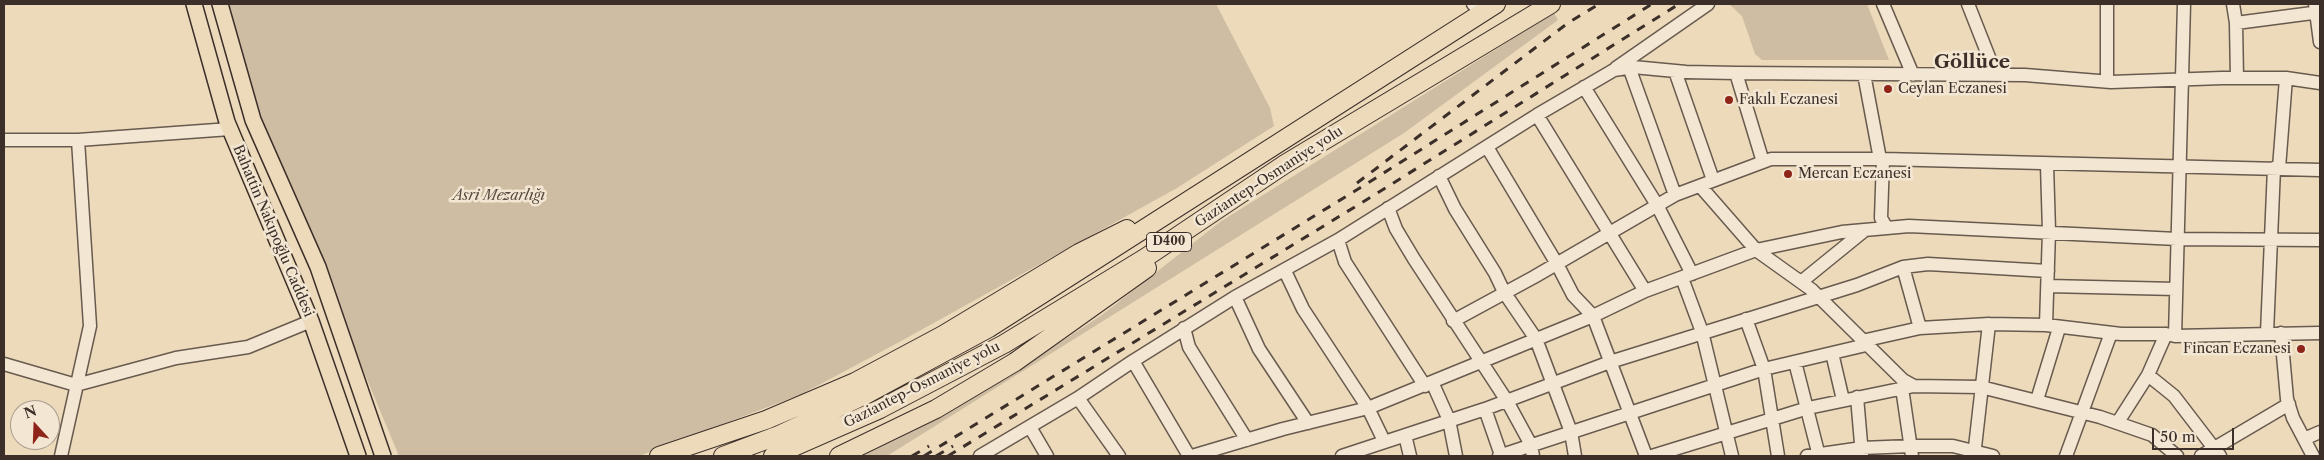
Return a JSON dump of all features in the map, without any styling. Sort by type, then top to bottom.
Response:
[{"type":"highway","name":"Gaziantep-Osmaniye yolu","points":[[773,456],[880,409],[1004,344],[1145,258],[1285,164],[1550,4]]},
{"type":"highway","name":"Gaziantep-Osmaniye yolu","points":[[723,456],[779,436],[865,395],[989,328],[1208,189],[1483,7]]},
{"type":"highway","points":[[839,456],[936,409],[1015,362],[1123,287],[1285,164]]},
{"type":"highway","points":[[659,456],[766,420],[855,382],[943,334],[1079,253],[1208,189]]},
{"type":"main road","name":"Bahattin Nakıpoğlu Caddesi","points":[[194,4],[230,129],[311,321],[358,456]]},
{"type":"main road","name":"Bahattin Nakıpoğlu Caddesi","points":[[220,4],[253,120],[318,267],[383,456]]},
{"type":"street","points":[[980,456],[1078,398],[1184,328],[1338,240],[1537,115],[1614,70],[1708,4]]},
{"type":"street","points":[[1883,4],[1913,75]]},
{"type":"street","points":[[1968,4],[1996,75]]},
{"type":"street","points":[[2107,4],[2107,81]]},
{"type":"street","points":[[2118,422],[2148,375],[2170,335],[2176,289],[2184,4]]},
{"type":"street","points":[[2233,4],[2236,23],[2237,78]]},
{"type":"street","points":[[2236,23],[2318,10],[2320,42]]},
{"type":"street","points":[[1614,70],[1630,67],[1674,71],[1736,73],[2025,75],[2107,81],[2286,78],[2320,83]]},
{"type":"street","points":[[1630,67],[1674,195]]},
{"type":"street","points":[[1674,71],[1713,180]]},
{"type":"street","points":[[1736,73],[1763,162]]},
{"type":"street","points":[[1864,74],[1881,159],[1881,218],[1886,227]]},
{"type":"street","points":[[2267,333],[2270,238],[2286,78]]},
{"type":"street","points":[[1584,87],[1657,205],[1687,276],[1732,456]]},
{"type":"street","points":[[1537,115],[1645,291]]},
{"type":"street","points":[[4,140],[78,140],[230,129]]},
{"type":"street","points":[[61,456],[90,326],[78,140]]},
{"type":"street","points":[[1486,147],[1573,295],[1593,316],[1646,456]]},
{"type":"street","points":[[1453,320],[1556,264],[1674,195],[1701,187],[1713,180],[1771,159],[1881,159],[2320,170]]},
{"type":"street","points":[[2046,326],[2049,232],[2047,164]]},
{"type":"street","points":[[1439,176],[1455,208],[1495,273],[1504,292],[1536,339],[1571,432],[1575,456]]},
{"type":"street","points":[[1701,187],[1756,250],[1801,282],[1818,297],[1903,380],[1908,387],[1912,451]]},
{"type":"street","points":[[1388,208],[1396,229],[1507,401],[1532,451]]},
{"type":"street","points":[[1133,361],[1190,456],[1368,408],[1593,316],[1645,291],[1756,250],[1842,232],[1909,226],[2177,239],[2270,238],[2320,240]]},
{"type":"street","points":[[1801,282],[1865,229]]},
{"type":"street","points":[[1338,240],[1345,262],[1428,384],[1448,420],[1456,456]]},
{"type":"street","points":[[1342,456],[1367,452],[1384,441],[1485,409],[1610,362],[1818,297],[1903,267],[1928,264],[2048,271]]},
{"type":"street","points":[[1903,267],[1920,328]]},
{"type":"street","points":[[1285,271],[1303,309],[1368,408],[1384,441]]},
{"type":"street","points":[[2048,286],[2176,289]]},
{"type":"street","points":[[1236,297],[1259,349],[1308,423]]},
{"type":"street","points":[[1746,319],[1764,369],[1778,456]]},
{"type":"street","points":[[4,364],[76,385],[176,358],[248,347],[311,321]]},
{"type":"street","points":[[1974,453],[1989,324]]},
{"type":"street","points":[[1485,409],[1500,456],[1532,451],[1571,432],[1764,369],[1832,353],[1920,328],[1989,324],[2170,335],[2320,333]]},
{"type":"street","points":[[1184,328],[1190,347],[1247,440]]},
{"type":"street","points":[[2037,400],[2060,328]]},
{"type":"street","points":[[2066,456],[2111,332]]},
{"type":"street","points":[[2281,333],[2289,404],[2293,418],[2314,456]]},
{"type":"street","points":[[1832,353],[1843,400]]},
{"type":"street","points":[[1795,362],[1808,408],[1815,455],[1912,451],[1953,446],[1974,453],[1993,456]]},
{"type":"street","points":[[2148,375],[2174,396],[2217,453]]},
{"type":"street","points":[[1652,456],[1726,432],[1771,421],[1808,408],[1843,400],[1908,387],[1981,387],[2118,422],[2152,435],[2178,456]]},
{"type":"street","points":[[1858,397],[1862,452]]},
{"type":"street","points":[[1078,398],[1119,456]]},
{"type":"street","points":[[2201,456],[2217,453],[2289,404]]},
{"type":"street","points":[[1030,427],[1047,456]]},
{"type":"street","points":[[2304,439],[2320,432]]},
{"type":"street","points":[[1405,435],[1410,456]]},
{"type":"green space","name":"Asri Mezarlığı","points":[[225,4],[1216,4],[1270,108],[1274,126],[1177,188],[802,394],[639,456],[399,456],[255,111]]},
{"type":"green space","points":[[1729,4],[1867,4],[1889,60],[1762,60],[1755,54],[1742,16]]},
{"type":"green space","points":[[1554,13],[1558,20],[1404,133],[887,456],[856,456],[1004,379],[1102,315],[1220,222]]},
{"type":"railway","points":[[1357,183],[1568,23],[1599,4]]},
{"type":"railway","points":[[924,456],[1363,186],[1652,4]]},
{"type":"railway","points":[[948,456],[1371,197],[1679,4]]},
{"type":"railway","points":[[912,456],[929,446]]},
{"type":"railway","points":[[936,456],[953,446]]},
{"type":"place","name":"Ceylan Eczanesi","points":[[1888,89]]},
{"type":"place","name":"Fakılı Eczanesi","points":[[1729,100]]},
{"type":"place","name":"Mercan Eczanesi","points":[[1788,174]]},
{"type":"place","name":"Fincan Eczanesi","points":[[2301,349]]},
{"type":"district","name":"Göllüce","points":[[1972,63]]}]
